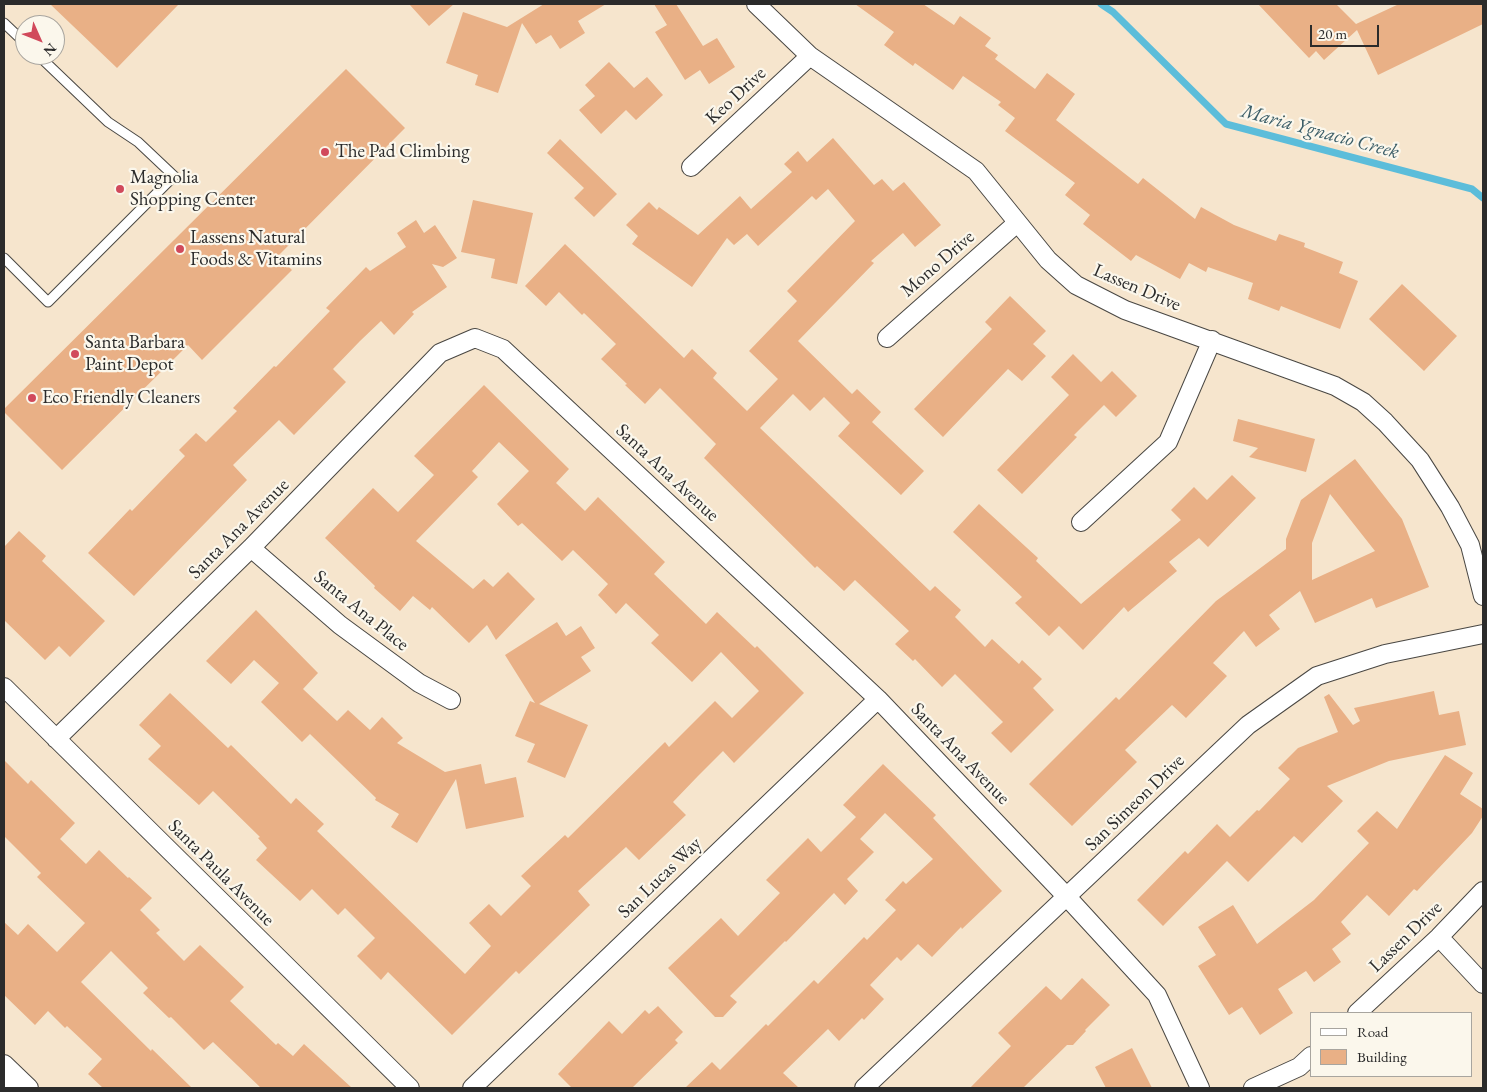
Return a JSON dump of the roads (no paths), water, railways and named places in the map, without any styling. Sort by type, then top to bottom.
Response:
[{"type":"street","name":"Lassen Drive","points":[[756,4],[810,56],[976,171],[1048,260],[1076,285],[1125,310],[1335,386],[1362,402],[1420,460],[1450,507],[1470,545],[1483,596]]},
{"type":"street","name":"Keo Drive","points":[[691,167],[810,56]]},
{"type":"street","name":"Mono Drive","points":[[886,338],[1017,223]]},
{"type":"street","name":"Santa Ana Avenue","points":[[56,739],[252,548],[440,353],[475,338],[504,349],[878,699],[1068,897],[1157,996],[1200,1088]]},
{"type":"street","points":[[1081,522],[1168,442],[1212,340]]},
{"type":"street","name":"Santa Ana Place","points":[[252,548],[340,625],[419,683],[450,700]]},
{"type":"street","name":"San Simeon Drive","points":[[864,1088],[1248,725],[1317,676],[1384,654],[1483,634]]},
{"type":"street","name":"Santa Paula Avenue","points":[[4,687],[410,1088]]},
{"type":"street","name":"San Lucas Way","points":[[472,1088],[878,699]]},
{"type":"street","name":"Lassen Drive","points":[[1358,1012],[1438,937],[1483,891]]},
{"type":"street","points":[[1438,937],[1483,984]]},
{"type":"street","points":[[1254,1088],[1299,1067],[1310,1057]]},
{"type":"street","points":[[8,1076],[29,1088]]},
{"type":"lane","points":[[4,23],[15,33]]},
{"type":"lane","points":[[4,258],[48,302],[174,176],[138,142],[108,122],[48,65]]},
{"type":"waterway","name":"Maria Ygnacio Creek","points":[[1101,4],[1113,12],[1226,124],[1472,189],[1483,198]]},
{"type":"place","name":"The Pad Climbing","points":[[325,152]]},
{"type":"place","name":"Magnolia Shopping Center","points":[[120,189]]},
{"type":"place","name":"Lassens Natural Foods & Vitamins","points":[[180,249]]},
{"type":"place","name":"Santa Barbara Paint Depot","points":[[75,354]]},
{"type":"place","name":"Eco Friendly Cleaners","points":[[32,398]]}]
